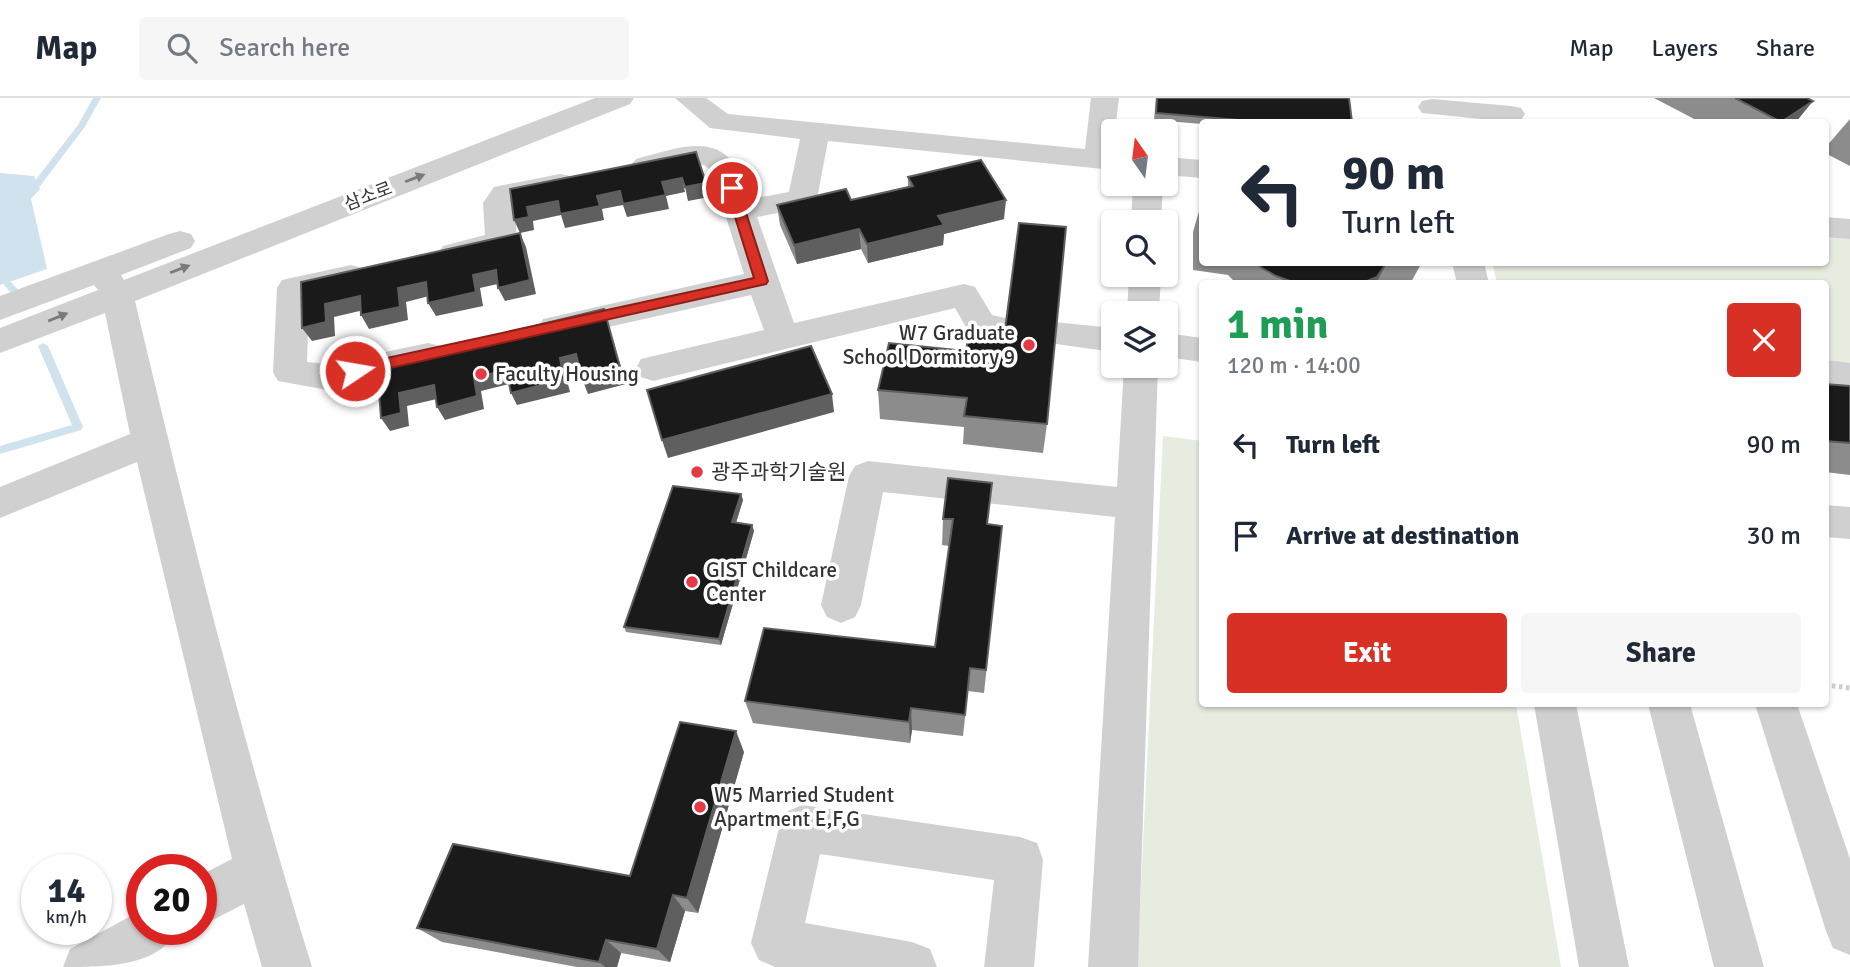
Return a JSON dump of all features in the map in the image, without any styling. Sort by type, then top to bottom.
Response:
[{"type":"street","name":"삼소로","points":[[109,282],[566,98]]},
{"type":"street","name":"삼소로","points":[[109,282],[620,98]]},
{"type":"street","points":[[689,98],[720,122],[1101,160]]},
{"type":"street","points":[[1105,98],[1105,119]]},
{"type":"street","points":[[1433,109],[1511,111]]},
{"type":"street","points":[[740,211],[802,198],[816,132]]},
{"type":"street","points":[[621,171],[699,155],[715,158],[723,166],[783,338]]},
{"type":"street","points":[[1178,167],[1199,169]]},
{"type":"street","points":[[426,260],[492,245],[501,239],[498,203],[505,194],[582,178]]},
{"type":"street","points":[[1829,227],[1850,229]]},
{"type":"street","points":[[386,268],[293,288],[290,372],[328,377],[450,350]]},
{"type":"street","points":[[531,332],[762,281]]},
{"type":"street","points":[[0,309],[109,282]]},
{"type":"street","points":[[0,341],[109,282]]},
{"type":"street","points":[[109,282],[258,870],[287,967]]},
{"type":"street","points":[[653,368],[964,295],[982,326],[1006,328]]},
{"type":"street","points":[[1054,334],[1101,339]]},
{"type":"street","points":[[1178,347],[1199,350]]},
{"type":"street","points":[[1829,373],[1850,376]]},
{"type":"street","points":[[1113,967],[1140,378]]},
{"type":"street","points":[[0,503],[150,441]]},
{"type":"street","points":[[841,605],[868,476],[1135,504]]},
{"type":"street","points":[[1829,521],[1850,523]]},
{"type":"street","points":[[1556,707],[1604,967]]},
{"type":"street","points":[[1670,707],[1739,967]]},
{"type":"street","points":[[1777,707],[1841,875],[1850,931]]},
{"type":"street","points":[[912,967],[776,943],[802,828],[1020,860],[1009,967]]},
{"type":"street","points":[[217,893],[258,870]]},
{"type":"street","points":[[88,967],[126,945]]},
{"type":"path","points":[[1829,685],[1850,688]]},
{"type":"shaded area","points":[[1829,233],[1850,236],[1850,367],[1829,365],[1829,280],[1496,280],[1493,266],[1829,266]]},
{"type":"shaded area","points":[[1163,436],[1199,441],[1199,707],[1517,707],[1561,967],[1137,967]]},
{"type":"water","points":[[0,173],[34,176],[40,189],[31,199],[47,269],[0,285]]},
{"type":"building","points":[[1157,98],[1349,98],[1352,119],[1227,119],[1156,113]]},
{"type":"building","points":[[1735,98],[1807,98],[1813,101],[1786,119],[1775,119]]},
{"type":"building","points":[[696,152],[706,183],[685,187],[682,178],[662,182],[666,195],[623,204],[620,191],[597,196],[600,206],[560,214],[558,201],[527,207],[529,217],[514,220],[510,189]]},
{"type":"building","points":[[981,160],[1006,200],[938,216],[944,225],[867,244],[859,229],[794,245],[777,205],[846,189],[851,200],[913,186],[908,177]]},
{"type":"building","name":"W7 Graduate School Dormitory 9","points":[[1019,223],[1066,227],[1047,424],[964,416],[967,398],[878,390],[889,343],[966,351],[970,326],[1005,330]]},
{"type":"building","points":[[520,233],[530,280],[498,288],[496,270],[473,275],[476,292],[428,303],[426,282],[398,288],[400,307],[361,315],[360,296],[325,304],[326,322],[302,328],[301,282]]},
{"type":"building","points":[[1260,266],[1384,266],[1377,277],[1370,280],[1287,280]]},
{"type":"building","name":"Faculty Housing","points":[[604,309],[621,371],[583,381],[576,354],[560,358],[564,379],[511,393],[506,370],[474,378],[477,396],[437,407],[434,385],[399,393],[401,413],[381,418],[377,364]]},
{"type":"building","points":[[811,346],[832,394],[662,440],[647,390]]},
{"type":"building","points":[[1829,384],[1850,386],[1850,443],[1829,441]]},
{"type":"building","name":"W5 Married Student Apartment E,F,G","points":[[948,478],[992,483],[987,524],[1002,526],[986,670],[970,668],[965,715],[911,708],[909,722],[745,701],[764,628],[935,647],[953,519],[943,519]]},
{"type":"building","name":"GIST Childcare Center","points":[[673,486],[741,494],[732,522],[752,525],[719,639],[624,627]]},
{"type":"building","name":"W5 Married Student Apartment E,F,G","points":[[680,722],[736,731],[687,898],[673,895],[657,949],[606,940],[599,962],[417,928],[453,844],[630,876]]},
{"type":"waterway","points":[[37,184],[81,126],[97,98]]},
{"type":"waterway","points":[[7,283],[16,293]]},
{"type":"waterway","points":[[0,450],[78,427],[43,346]]},
{"type":"place","name":"W7 Graduate School Dormitory 9","points":[[1029,345]]},
{"type":"place","name":"Faculty Housing","points":[[481,374]]},
{"type":"place","name":"광주과학기술원","points":[[697,472]]},
{"type":"place","name":"GIST Childcare Center","points":[[692,582]]},
{"type":"place","name":"W5 Married Student Apartment E,F,G","points":[[700,807]]},
{"type":"route","points":[[355,371],[762,281],[732,188]]}]
